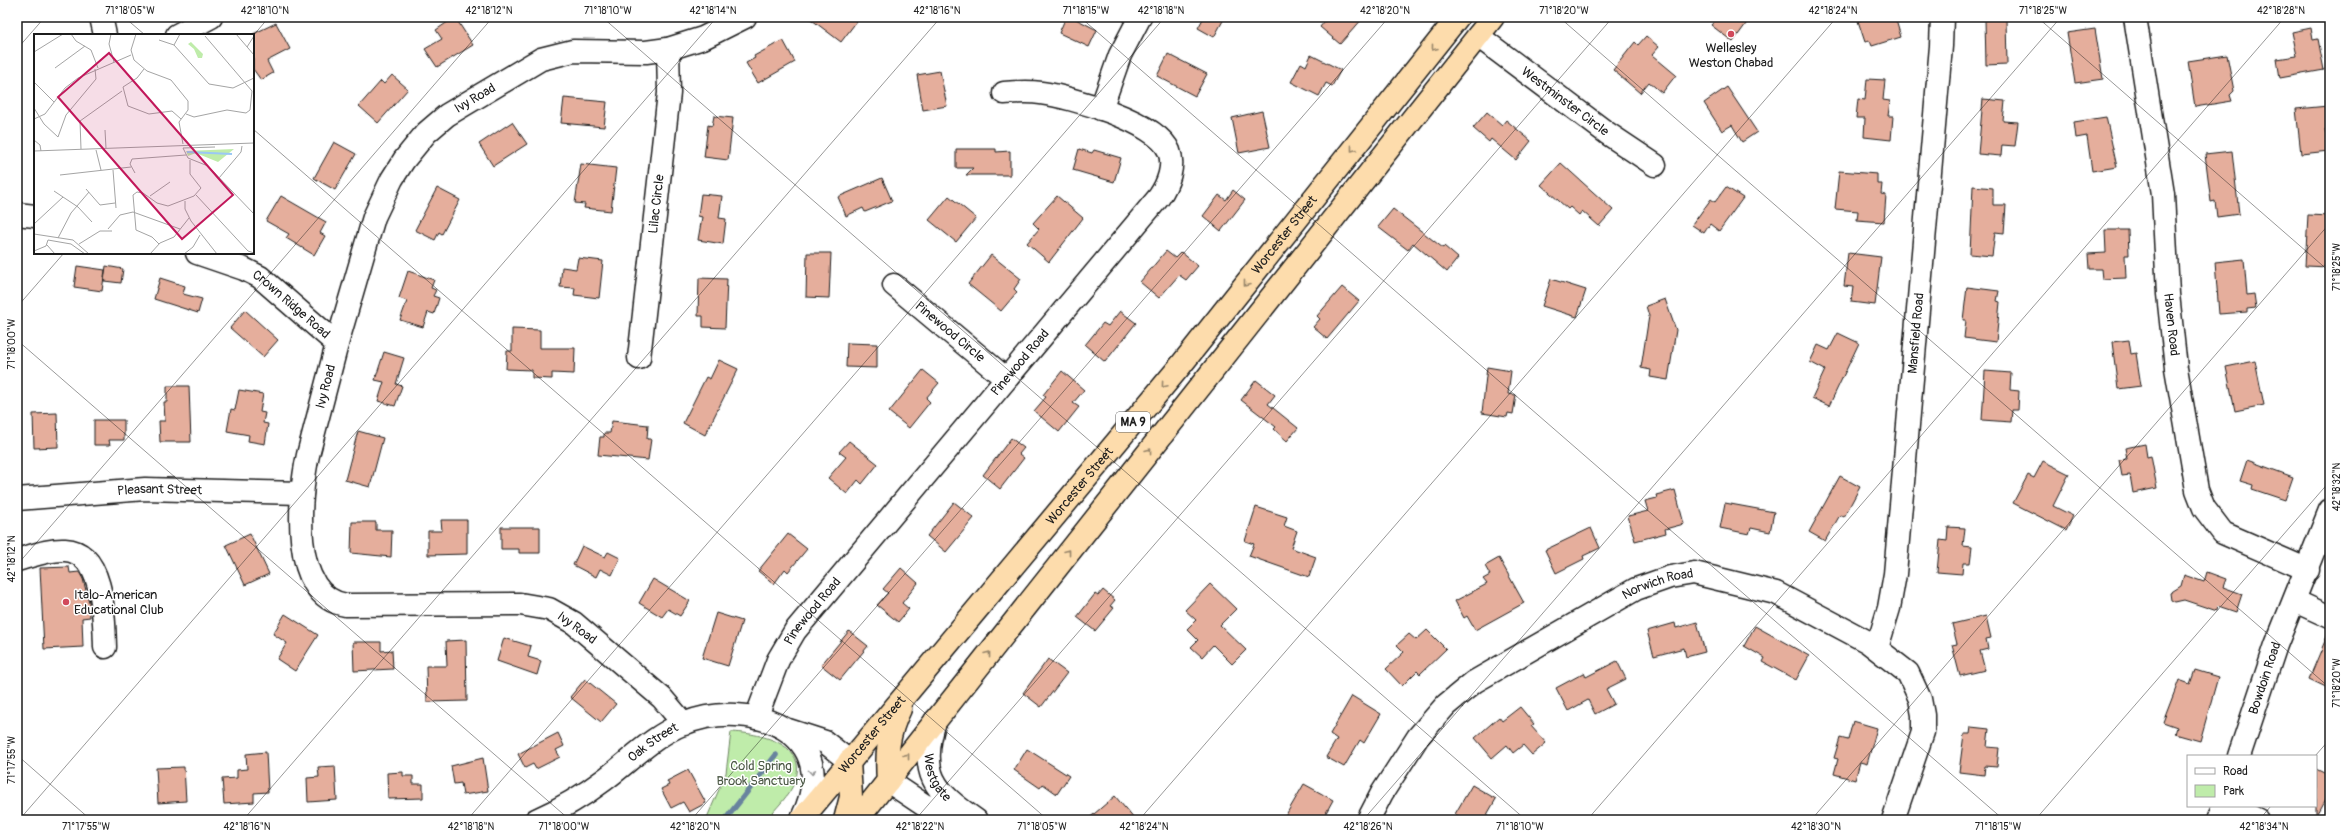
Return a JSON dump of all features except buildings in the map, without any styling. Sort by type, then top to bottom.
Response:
[{"type":"highway","name":"Worcester Street","points":[[801,820],[916,680],[1189,355],[1458,17]]},
{"type":"highway","name":"MA 9","points":[[857,820],[1493,17]]},
{"type":"highway","points":[[888,781],[887,754],[890,734],[900,709],[916,680]]},
{"type":"highway","points":[[845,820],[851,797],[849,761]]},
{"type":"street","points":[[101,17],[104,34]]},
{"type":"street","points":[[179,34],[211,17]]},
{"type":"street","name":"Ivy Road","points":[[684,724],[669,705],[654,690],[574,623],[549,609],[520,604],[346,605],[328,599],[315,586],[306,566],[303,536],[302,493],[308,455],[369,231],[379,205],[404,160],[433,126],[447,115],[525,67],[549,56],[573,51],[646,52],[668,49],[703,38],[745,17]]},
{"type":"street","points":[[1101,109],[1120,54],[1140,17]]},
{"type":"street","name":"Mansfield Road","points":[[1877,648],[1889,608],[1895,574],[1941,46],[1942,17]]},
{"type":"street","name":"Haven Road","points":[[2135,17],[2163,194],[2169,306],[2176,368],[2197,490],[2204,508],[2224,532],[2308,570]]},
{"type":"street","name":"Westminster Circle","points":[[1478,36],[1607,133],[1655,165]]},
{"type":"street","name":"Lilac Circle","points":[[639,358],[669,93],[668,49]]},
{"type":"street","name":"Pinewood Road","points":[[756,718],[774,670],[790,638],[1159,197],[1169,178],[1170,155],[1161,140],[1135,122],[1101,109],[1049,94],[1027,92],[1004,93]]},
{"type":"street","points":[[17,214],[34,216]]},
{"type":"street","name":"Crown Ridge Road","points":[[200,254],[244,269],[260,278],[337,344]]},
{"type":"street","name":"Pinewood Circle","points":[[894,285],[1006,378]]},
{"type":"street","name":"Pleasant Street","points":[[17,499],[145,489],[302,493]]},
{"type":"street","name":"Bowdoin Road","points":[[2239,755],[2271,661],[2308,570],[2330,510]]},
{"type":"street","points":[[17,560],[59,550],[72,551],[81,557],[96,577],[102,594],[105,647]]},
{"type":"street","name":"Norwich Road","points":[[1368,820],[1382,793],[1418,737],[1446,705],[1474,682],[1636,589],[1670,577],[1694,573],[1776,593],[1877,648],[1902,667],[1912,678],[1920,699],[1923,715],[1920,741],[1893,820]]},
{"type":"street","points":[[2295,601],[2330,617]]},
{"type":"street","name":"Oak Street","points":[[536,820],[589,791],[656,739],[684,724],[699,719],[728,715],[756,718],[785,730],[818,739],[849,761]]},
{"type":"street","name":"Westgate","points":[[935,721],[928,748],[928,765],[931,776],[938,788],[951,802],[975,820]]},
{"type":"street","name":"Oak Street","points":[[785,730],[804,746],[812,768],[810,798],[801,820]]},
{"type":"street","name":"Westgate","points":[[888,781],[924,805],[975,820]]},
{"type":"street","points":[[2218,820],[2223,807]]},
{"type":"street","points":[[2231,807],[2258,820]]},
{"type":"green space","name":"Cold Spring Brook Sanctuary","points":[[731,732],[767,738],[788,749],[795,757],[797,768],[793,786],[766,820],[706,820],[726,773]]},
{"type":"waterway","points":[[725,820],[776,755]]},
{"type":"place","name":"Wellesley Weston Chabad","points":[[1731,34]]},
{"type":"place","name":"Italo-American Educational Club","points":[[66,602]]}]
